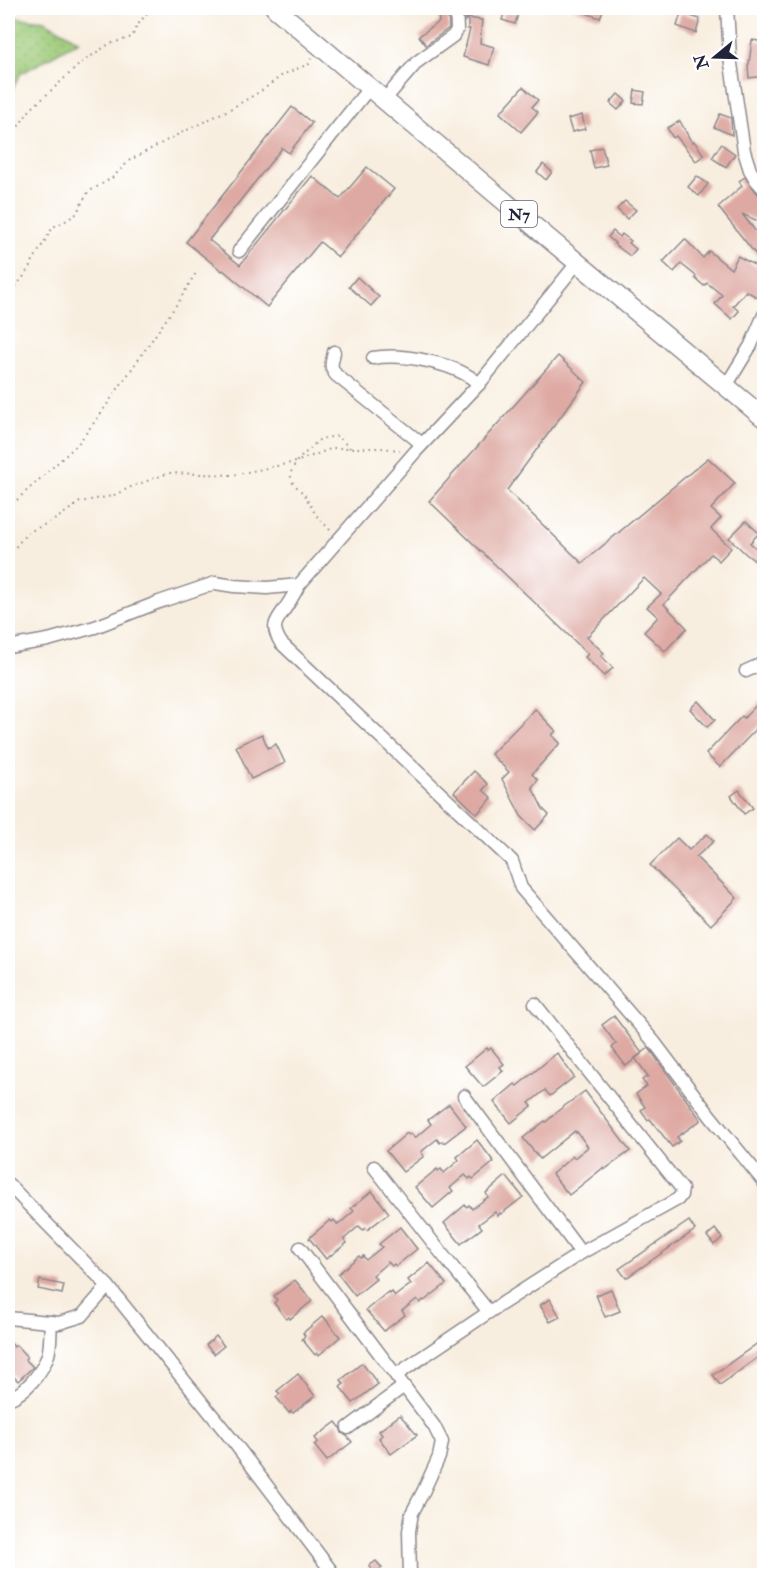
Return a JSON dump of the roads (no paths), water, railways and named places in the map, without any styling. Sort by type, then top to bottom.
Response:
[{"type":"highway","name":"N7","points":[[275,8],[765,418]]},
{"type":"street","points":[[385,99],[417,62],[453,36],[457,30],[456,8]]},
{"type":"street","points":[[727,8],[730,57],[744,151],[750,170],[765,189]]},
{"type":"street","points":[[239,251],[370,87]]},
{"type":"street","points":[[578,262],[479,384],[419,448],[299,585],[276,620],[276,634],[281,643],[512,861],[521,888],[655,1043],[711,1117],[765,1182]]},
{"type":"street","points":[[726,386],[751,345],[765,315]]},
{"type":"street","points":[[334,352],[331,365],[336,375],[419,448]]},
{"type":"street","points":[[373,358],[386,356],[443,364],[473,378],[479,384]]},
{"type":"street","points":[[8,647],[48,640],[95,627],[215,583],[267,588],[299,585]]},
{"type":"street","points":[[747,671],[765,663]]},
{"type":"street","points":[[396,1375],[581,1253],[678,1199],[681,1195],[682,1189],[535,1004]]},
{"type":"street","points":[[464,1096],[581,1253]]},
{"type":"street","points":[[374,1167],[489,1312]]},
{"type":"street","points":[[8,1184],[108,1286],[233,1441],[335,1575]]},
{"type":"street","points":[[300,1248],[434,1426],[442,1442],[439,1457],[412,1513],[409,1531],[410,1575]]},
{"type":"street","points":[[8,1318],[59,1323],[82,1316],[108,1286]]},
{"type":"street","points":[[8,1399],[17,1395],[40,1372],[49,1354],[51,1322]]},
{"type":"street","points":[[348,1428],[404,1386]]}]
